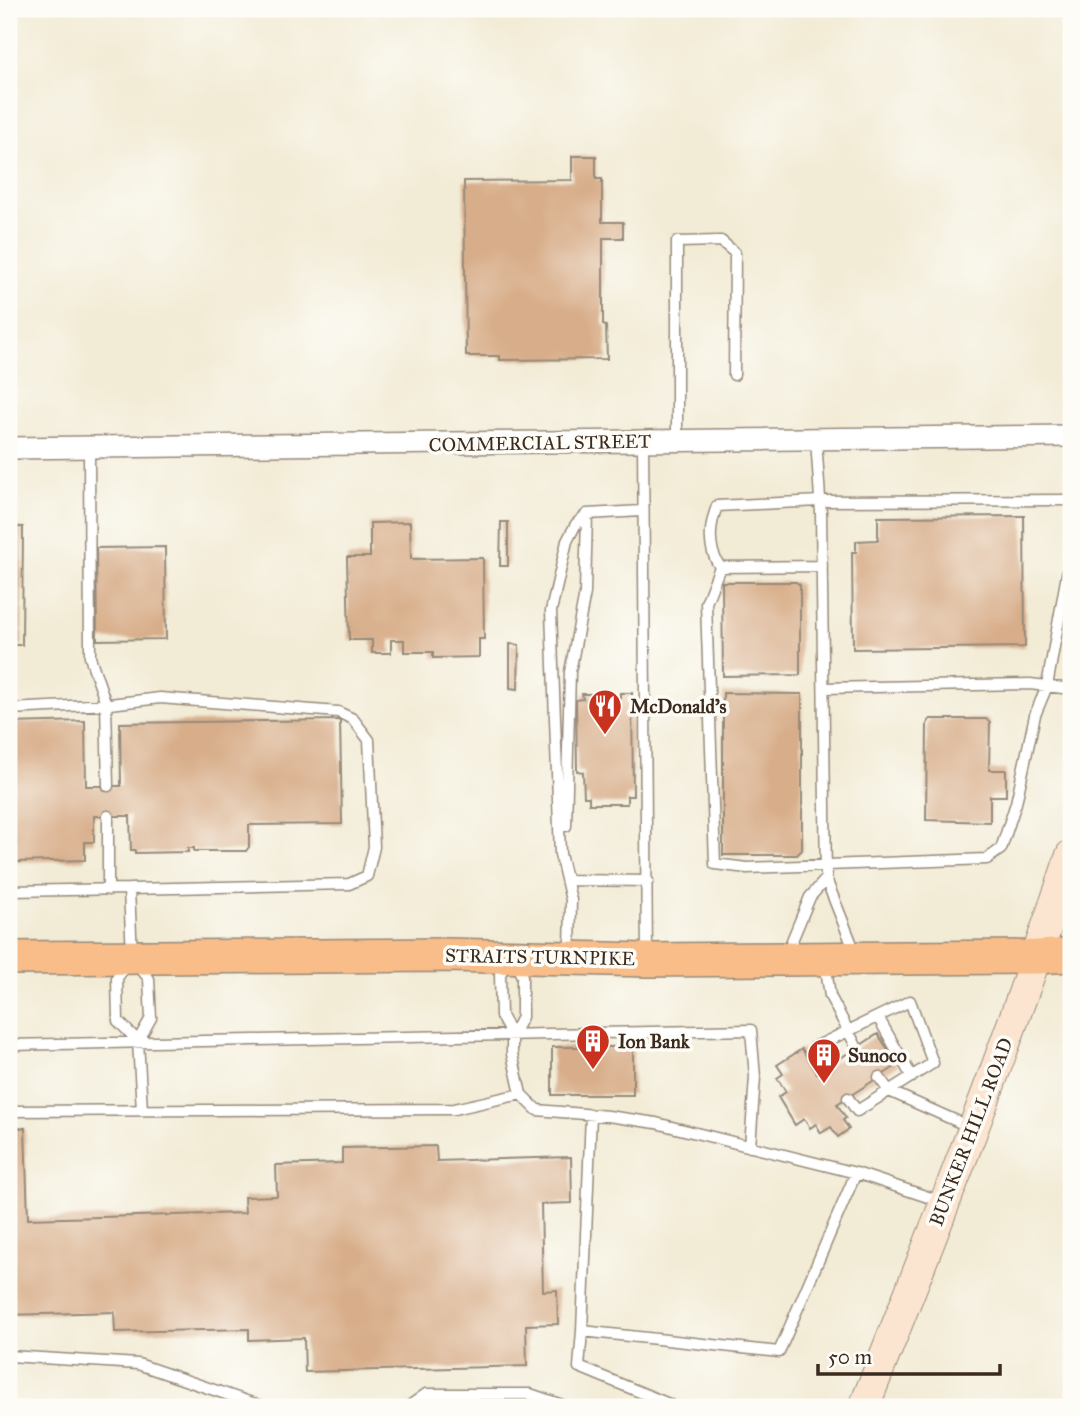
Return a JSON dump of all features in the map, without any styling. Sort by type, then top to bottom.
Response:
[{"type":"main road","name":"BUNKER HILL ROAD","points":[[864,1407],[946,1203],[1037,957],[1071,855]]},
{"type":"main road","name":"STRAITS TURNPIKE","points":[[9,958],[511,956],[647,960],[1071,955]]},
{"type":"street","name":"COMMERCIAL STREET","points":[[9,448],[1071,436]]},
{"type":"lane","points":[[677,441],[677,242],[721,241],[735,253],[734,375]]},
{"type":"lane","points":[[816,439],[822,566],[826,879],[841,958],[830,996],[856,1046]]},
{"type":"lane","points":[[643,442],[647,960]]},
{"type":"lane","points":[[89,448],[90,657],[106,704],[107,786]]},
{"type":"lane","points":[[720,567],[711,554],[710,523],[717,506],[820,501],[1071,500]]},
{"type":"lane","points":[[567,880],[560,854],[551,611],[567,541],[576,524],[587,514],[642,511]]},
{"type":"lane","points":[[570,958],[570,900],[565,838],[570,672],[585,593],[587,514]]},
{"type":"lane","points":[[720,567],[706,603],[715,864],[747,868],[987,859],[1000,849],[1016,803],[1035,715],[1047,686],[1071,552]]},
{"type":"lane","points":[[720,567],[822,566]]},
{"type":"lane","points":[[824,688],[1030,684],[1071,689]]},
{"type":"lane","points":[[9,709],[160,698],[338,712],[353,719],[369,740],[374,847],[367,876],[349,884],[9,891]]},
{"type":"lane","points":[[108,816],[108,890]]},
{"type":"lane","points":[[785,959],[810,897],[826,879]]},
{"type":"lane","points":[[567,880],[648,881]]},
{"type":"lane","points":[[129,889],[132,957],[149,979],[151,1018],[138,1041],[142,1110]]},
{"type":"lane","points":[[512,1036],[500,1016],[500,974],[511,956],[522,976],[522,1017],[512,1036],[512,1054],[522,1094],[537,1110],[656,1124],[856,1173],[946,1203]]},
{"type":"lane","points":[[132,957],[117,978],[118,1021],[138,1041]]},
{"type":"lane","points":[[828,1066],[815,1047],[910,1001],[933,1063],[857,1111],[848,1098]]},
{"type":"lane","points":[[878,1017],[912,1077]]},
{"type":"lane","points":[[9,1045],[751,1030],[755,1077],[750,1147]]},
{"type":"lane","points":[[879,1077],[890,1091],[972,1128]]},
{"type":"lane","points":[[9,1111],[454,1109],[522,1094]]},
{"type":"lane","points":[[591,1115],[579,1367],[669,1404],[668,1407]]},
{"type":"lane","points":[[582,1331],[779,1352],[856,1173]]},
{"type":"lane","points":[[9,1356],[138,1364],[264,1407]]},
{"type":"lane","points":[[408,1407],[426,1394],[530,1394],[568,1407]]},
{"type":"building","points":[[572,156],[596,156],[596,179],[602,179],[602,222],[623,222],[623,238],[603,238],[603,325],[606,326],[607,359],[500,360],[500,356],[466,356],[464,181],[572,180]]},
{"type":"building","points":[[1024,516],[1025,647],[853,649],[852,552],[856,552],[856,541],[878,540],[878,517]]},
{"type":"building","points":[[410,522],[411,559],[483,558],[484,639],[479,639],[479,657],[433,658],[433,652],[404,652],[404,640],[391,640],[391,653],[372,653],[372,640],[349,640],[347,557],[370,557],[370,523]]},
{"type":"building","points":[[501,522],[508,522],[508,566],[500,566]]},
{"type":"building","points":[[9,527],[23,527],[22,645],[9,645]]},
{"type":"building","points":[[165,547],[166,639],[97,640],[96,548]]},
{"type":"building","points":[[722,582],[796,582],[800,585],[800,675],[723,676]]},
{"type":"building","points":[[510,644],[519,645],[518,689],[510,688]]},
{"type":"building","name":"McDonald's","points":[[620,693],[632,693],[633,796],[627,796],[627,804],[589,804],[589,797],[584,797],[583,772],[577,771],[576,700],[583,699],[582,694],[607,694],[610,698],[620,698]]},
{"type":"building","points":[[723,693],[802,694],[802,850],[797,855],[723,855]]},
{"type":"building","points":[[930,719],[986,719],[990,722],[989,770],[1006,770],[1006,796],[990,796],[990,822],[926,820],[927,724]]},
{"type":"building","points":[[340,720],[342,824],[249,825],[249,847],[246,851],[194,851],[194,848],[188,848],[188,852],[135,853],[135,850],[131,850],[130,816],[94,816],[94,842],[85,842],[85,860],[16,862],[16,842],[9,843],[9,723],[85,721],[86,786],[121,786],[120,723]]},
{"type":"building","name":"Sunoco","points":[[878,1034],[898,1065],[837,1104],[849,1129],[838,1137],[831,1127],[821,1133],[816,1124],[810,1128],[804,1119],[795,1125],[778,1097],[786,1092],[777,1078],[783,1074],[777,1065],[802,1049],[817,1073]]},
{"type":"building","name":"Ion Bank","points":[[552,1047],[633,1047],[633,1095],[552,1095]]},
{"type":"building","points":[[9,1128],[25,1128],[28,1219],[245,1213],[244,1197],[277,1196],[276,1165],[342,1163],[342,1148],[436,1146],[437,1161],[571,1157],[572,1203],[541,1204],[543,1291],[557,1290],[558,1324],[526,1325],[527,1366],[305,1372],[304,1338],[249,1340],[249,1329],[115,1332],[114,1312],[9,1315]]},
{"type":"place","name":"McDonald's","points":[[605,736]]},
{"type":"place","name":"Ion Bank","points":[[593,1071]]},
{"type":"place","name":"Sunoco","points":[[824,1085]]}]
